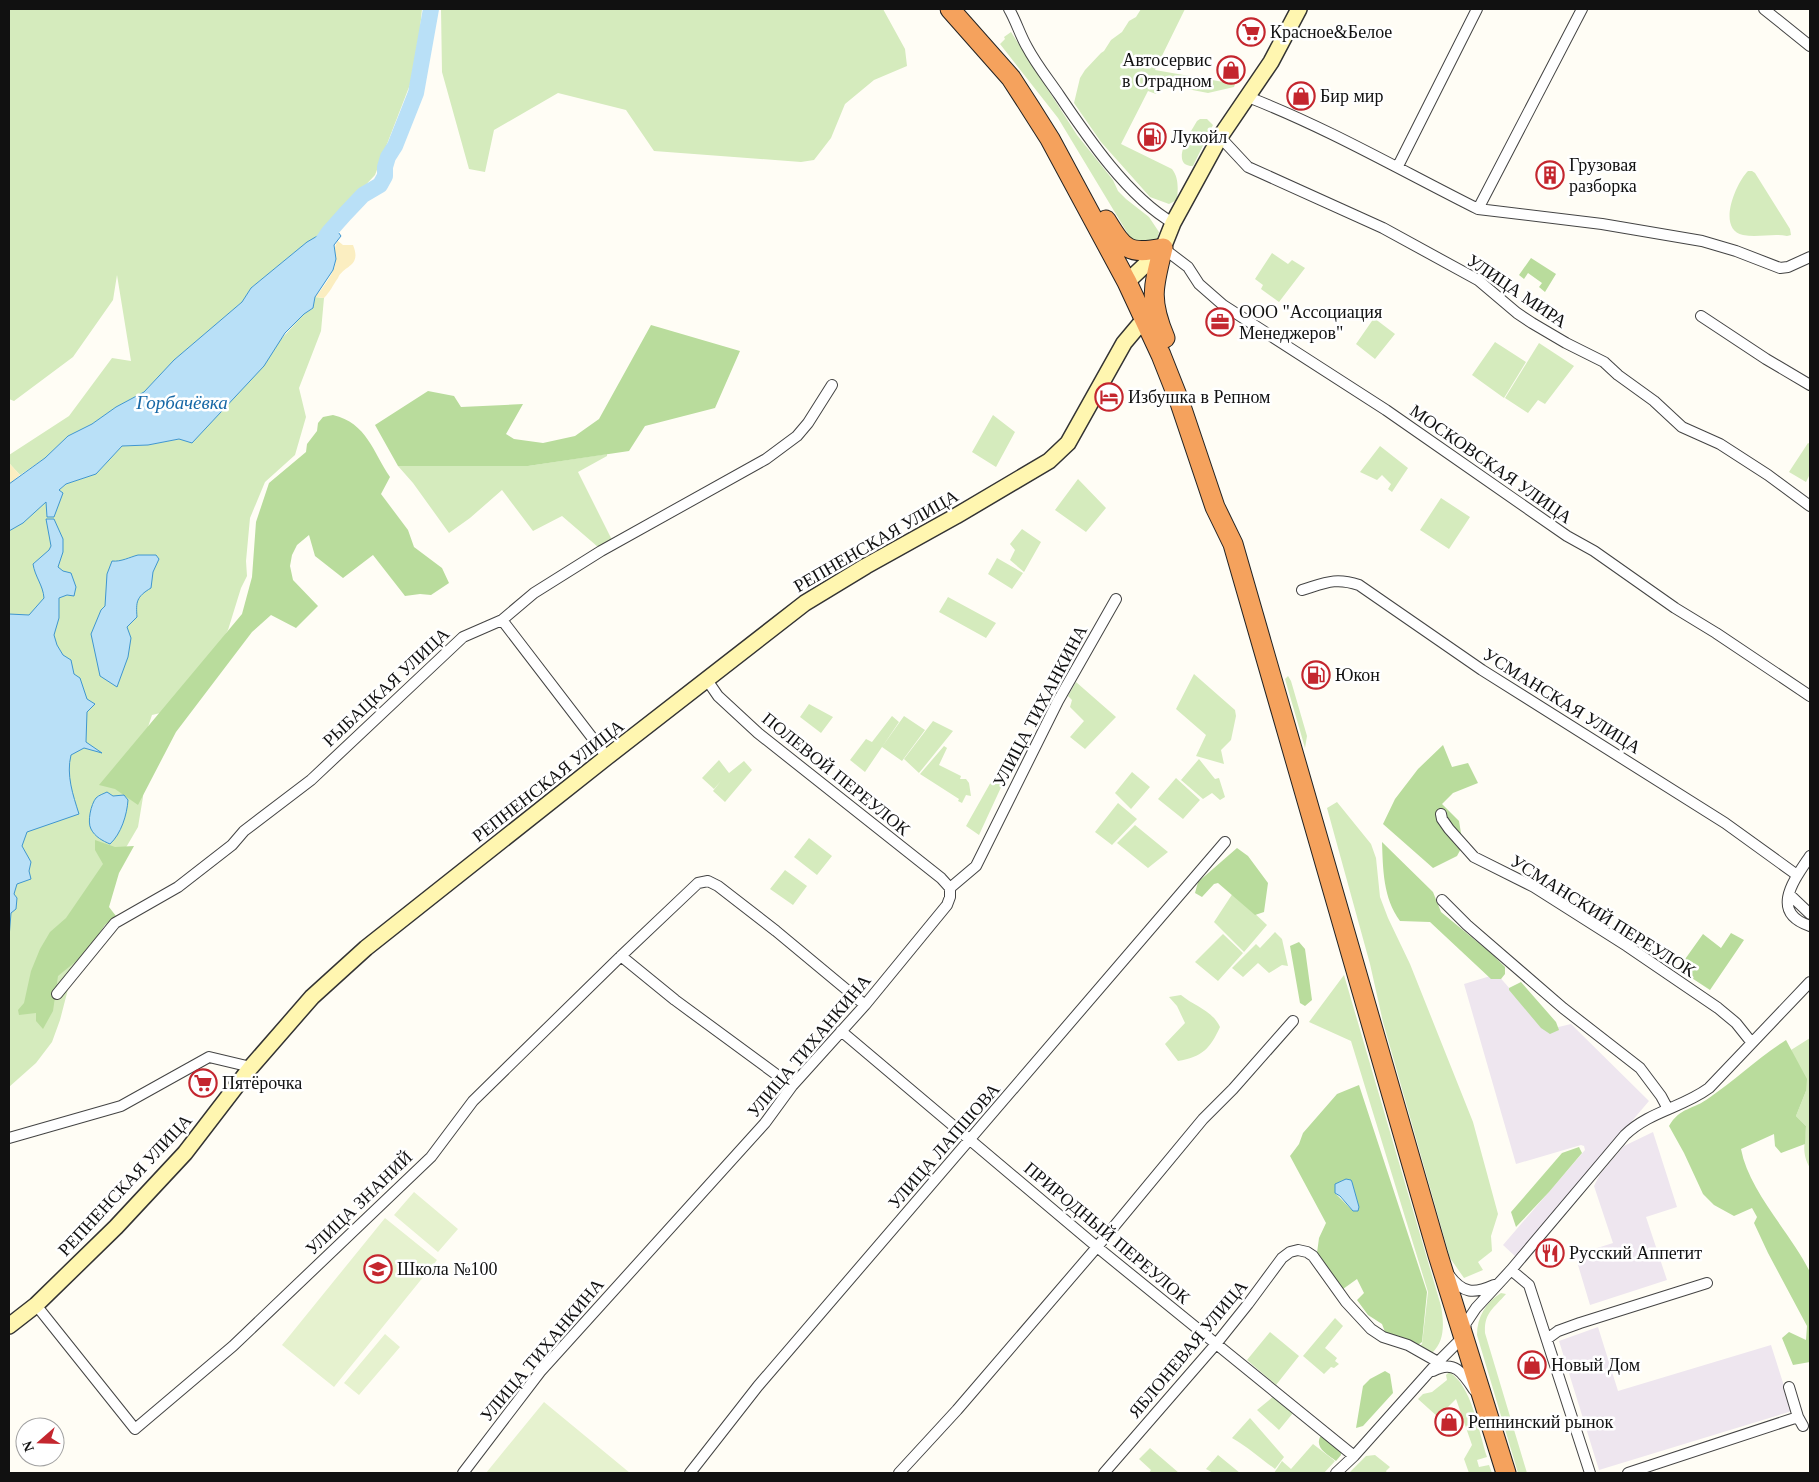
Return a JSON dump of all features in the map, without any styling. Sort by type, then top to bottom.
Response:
[{"type":"highway","points":[[950,9],[1010,78],[1124,245],[1136,252],[1163,248],[1153,290],[1154,303],[1164,335],[1196,413],[1217,472],[1231,521],[1233,544]]},
{"type":"highway","points":[[1050,139],[1145,318],[1180,403],[1215,507],[1233,544],[1438,1255],[1506,1473]]},
{"type":"street","points":[[1009,9],[1026,46],[1077,123],[1110,165],[1138,195],[1159,215],[1173,223]]},
{"type":"street","points":[[1398,166],[1477,9]]},
{"type":"street","points":[[1478,209],[1582,9]]},
{"type":"street","points":[[1764,9],[1810,42]]},
{"type":"street","points":[[1127,282],[1163,248],[1173,223],[1220,137],[1271,62],[1294,11]]},
{"type":"street","points":[[1248,97],[1294,115],[1398,166],[1478,209],[1602,224],[1702,241],[1736,251],[1780,268],[1788,267],[1810,257]]},
{"type":"street","name":"УЛИЦА МИРА","points":[[1220,137],[1248,167],[1383,228],[1478,280],[1517,313],[1532,323],[1604,362],[1624,380],[1654,401],[1671,419],[1682,427],[1720,444],[1768,475],[1810,506]]},
{"type":"street","name":"МОСКОВСКАЯ УЛИЦА","points":[[1163,248],[1188,267],[1198,284],[1223,305],[1386,410],[1566,536],[1594,551],[1675,608],[1810,696]]},
{"type":"street","points":[[1701,316],[1766,359],[1810,385]]},
{"type":"street","name":"РЕПНЕНСКАЯ УЛИЦА","points":[[9,1326],[36,1305],[116,1227],[185,1153],[252,1067],[312,997],[366,948],[805,602],[1049,461],[1068,443],[1124,343],[1145,318]]},
{"type":"street","name":"РЫБАЦКАЯ УЛИЦА","points":[[57,994],[115,923],[178,887],[232,845],[244,831],[311,780],[463,637],[502,620],[534,593],[601,551],[766,459],[797,436],[808,423],[832,385]]},
{"type":"street","name":"УСМАНСКАЯ УЛИЦА","points":[[1302,590],[1328,582],[1344,580],[1359,585],[1482,670],[1725,823],[1797,875]]},
{"type":"street","name":"УЛИЦА ТИХАНКИНА","points":[[463,1473],[540,1372],[765,1123],[792,1086],[865,1005],[949,902],[950,888],[976,866],[1058,701],[1116,599]]},
{"type":"street","points":[[502,620],[607,757]]},
{"type":"street","name":"ПОЛЕВОЙ ПЕРЕУЛОК","points":[[707,680],[718,696],[758,733],[941,878],[950,888]]},
{"type":"street","name":"УСМАНСКИЙ ПЕРЕУЛОК","points":[[1441,814],[1449,829],[1474,856],[1534,887],[1627,946],[1718,1008],[1736,1023],[1752,1042]]},
{"type":"street","name":"УЛИЦА ЛАПШОВА","points":[[690,1473],[758,1386],[1225,842]]},
{"type":"street","points":[[1810,856],[1797,875],[1789,894],[1788,906],[1794,918],[1810,926]]},
{"type":"street","name":"УЛИЦА ЗНАНИЙ","points":[[36,1305],[135,1429],[233,1346],[431,1157],[473,1101],[620,956],[698,883],[708,881],[718,886],[865,1005]]},
{"type":"street","points":[[1789,894],[1810,914]]},
{"type":"street","points":[[1442,900],[1467,926],[1563,1008],[1640,1068],[1662,1096],[1668,1109]]},
{"type":"street","points":[[620,956],[675,1000],[792,1086]]},
{"type":"street","points":[[1336,1473],[1354,1456],[1438,1362],[1463,1337],[1468,1319],[1625,1135],[1645,1119],[1693,1098],[1708,1088],[1810,982]]},
{"type":"street","points":[[899,1473],[957,1410],[1097,1247],[1203,1119],[1233,1089],[1293,1021]]},
{"type":"street","name":"ПРИРОДНЫЙ ПЕРЕУЛОК","points":[[842,1030],[970,1141],[1097,1247],[1354,1456]]},
{"type":"street","points":[[9,1138],[121,1106],[209,1057],[252,1067]]},
{"type":"street","name":"ЯБЛОНЕВАЯ УЛИЦА","points":[[1104,1473],[1216,1344],[1282,1258],[1290,1252],[1298,1250],[1313,1256],[1346,1302],[1370,1329],[1383,1337],[1408,1344],[1438,1362]]},
{"type":"street","points":[[1438,1255],[1452,1280],[1467,1290],[1480,1291],[1500,1283]]},
{"type":"street","points":[[1511,1270],[1529,1285],[1590,1473]]},
{"type":"street","points":[[1547,1339],[1580,1323],[1707,1283]]},
{"type":"street","points":[[1421,1381],[1435,1370],[1444,1366],[1452,1366],[1464,1376],[1484,1406]]},
{"type":"street","points":[[1628,1473],[1801,1421],[1789,1387]]},
{"type":"shaded area","points":[[1497,974],[1546,1030],[1571,1024],[1649,1101],[1516,1257],[1503,1245],[1585,1150],[1584,1146],[1581,1145],[1516,1164],[1464,984]]},
{"type":"shaded area","points":[[1653,1132],[1677,1207],[1646,1217],[1667,1280],[1590,1305],[1575,1255],[1613,1243],[1594,1186],[1600,1174],[1624,1146]]},
{"type":"shaded area","points":[[1598,1327],[1618,1391],[1771,1345],[1792,1411],[1599,1470],[1559,1341]]},
{"type":"green space","points":[[9,9],[422,9],[416,69],[375,175],[319,235],[307,242],[251,288],[242,302],[174,360],[144,392],[116,407],[92,424],[68,436],[45,458],[20,475],[9,463],[9,455],[69,416],[112,358],[131,361],[117,275],[113,300],[73,357],[14,401],[9,399]]},
{"type":"green space","points":[[441,9],[883,9],[905,49],[907,66],[874,80],[845,104],[831,138],[814,160],[801,162],[654,151],[626,110],[558,93],[494,130],[485,172],[469,169],[442,72]]},
{"type":"green space","points":[[1141,9],[1185,9],[1155,70],[1235,84],[1234,87],[1208,93],[1161,84],[1156,94],[1148,91],[1121,144],[1172,169],[1177,180],[1177,200],[1169,204],[1150,197],[1101,142],[1074,103],[1080,78],[1085,70],[1104,51],[1111,40],[1122,32],[1129,21],[1136,17]]},
{"type":"green space","points":[[1011,32],[1077,135],[1113,180],[1118,191],[1149,217],[1159,232],[1157,239],[1152,242],[1142,243],[1131,239],[1058,118],[1000,44],[1005,39],[1004,37]]},
{"type":"green space","points":[[1200,119],[1207,119],[1213,125],[1193,166],[1186,164],[1182,160],[1182,154],[1187,139]]},
{"type":"green space","points":[[1748,171],[1755,173],[1790,229],[1791,235],[1749,236],[1735,231],[1731,224],[1731,205],[1738,185]]},
{"type":"green space","points":[[1272,253],[1288,264],[1292,260],[1305,268],[1279,302],[1261,289],[1263,285],[1255,279]]},
{"type":"green space","points":[[1531,258],[1556,274],[1545,292],[1539,287],[1542,283],[1528,273],[1524,279],[1519,275]]},
{"type":"green space","points":[[315,297],[324,298],[321,331],[299,388],[306,417],[295,455],[265,482],[250,518],[246,561],[247,576],[241,588],[228,630],[181,708],[152,715],[148,727],[143,797],[138,827],[121,856],[74,966],[60,1020],[52,1042],[36,1063],[9,1087],[9,483],[38,509],[66,484],[96,474],[122,446],[148,445],[179,439],[304,314],[313,308]]},
{"type":"green space","points":[[1374,318],[1395,334],[1375,359],[1356,344]]},
{"type":"green space","points":[[651,325],[740,351],[715,408],[645,426],[629,451],[528,466],[398,466],[375,425],[428,391],[454,396],[461,407],[523,404],[506,434],[514,439],[543,443],[575,436],[599,419]]},
{"type":"green space","points":[[1495,342],[1526,362],[1504,398],[1472,375]]},
{"type":"green space","points":[[1539,343],[1574,366],[1545,404],[1538,400],[1528,413],[1505,398]]},
{"type":"green space","points":[[333,415],[345,419],[354,425],[368,440],[390,477],[381,494],[408,530],[414,547],[442,568],[449,583],[431,595],[405,596],[373,555],[343,578],[315,556],[309,535],[297,545],[292,555],[290,566],[293,580],[318,606],[296,628],[271,615],[252,632],[176,732],[138,805],[115,789],[99,785],[242,614],[252,577],[256,522],[269,483],[306,452],[307,444],[317,431],[318,423],[323,417]]},
{"type":"green space","points":[[993,415],[1015,432],[996,467],[972,452]]},
{"type":"green space","points":[[1808,443],[1810,444],[1810,474],[1806,482],[1789,472]]},
{"type":"green space","points":[[1380,446],[1408,468],[1392,492],[1388,489],[1391,484],[1382,475],[1377,480],[1360,472]]},
{"type":"green space","points":[[607,454],[607,456],[578,472],[612,540],[598,547],[562,516],[533,531],[502,490],[470,518],[449,533],[413,483],[398,466],[528,466]]},
{"type":"green space","points":[[1078,479],[1106,508],[1086,532],[1055,510]]},
{"type":"green space","points":[[1441,498],[1470,517],[1449,549],[1420,530]]},
{"type":"green space","points":[[1022,529],[1041,542],[1024,572],[1010,560],[1015,550],[1010,544]]},
{"type":"green space","points":[[997,558],[1023,573],[1012,589],[988,574]]},
{"type":"green space","points":[[948,597],[996,623],[986,638],[939,612]]},
{"type":"green space","points":[[1194,674],[1235,710],[1236,716],[1231,740],[1221,750],[1224,764],[1196,756],[1206,735],[1176,709]]},
{"type":"green space","points":[[1288,676],[1307,736],[1305,748],[1285,679]]},
{"type":"green space","points":[[1076,682],[1116,717],[1085,749],[1070,737],[1084,721],[1070,707],[1072,700],[1068,696]]},
{"type":"green space","points":[[809,704],[833,717],[821,733],[800,717]]},
{"type":"green space","points":[[892,716],[899,722],[865,772],[850,760],[866,739],[872,742]]},
{"type":"green space","points":[[904,716],[925,730],[902,761],[882,747]]},
{"type":"green space","points":[[933,721],[953,731],[919,773],[904,759]]},
{"type":"green space","points":[[1443,745],[1452,767],[1468,763],[1478,783],[1453,793],[1442,804],[1459,821],[1463,845],[1457,856],[1433,868],[1383,824],[1395,799],[1418,769]]},
{"type":"green space","points":[[944,746],[947,748],[939,765],[961,776],[960,779],[966,779],[969,783],[971,796],[966,795],[962,803],[958,801],[959,799],[920,774]]},
{"type":"green space","points":[[1199,759],[1215,779],[1219,778],[1225,797],[1220,800],[1212,793],[1203,799],[1181,780]]},
{"type":"green space","points":[[719,760],[729,773],[744,761],[752,770],[725,802],[713,791],[721,781],[714,789],[702,778]]},
{"type":"green space","points":[[1132,772],[1150,787],[1131,809],[1115,793]]},
{"type":"green space","points":[[1176,778],[1200,800],[1183,819],[1158,799]]},
{"type":"green space","points":[[992,780],[1003,783],[979,835],[966,826]]},
{"type":"green space","points":[[1337,802],[1371,844],[1376,858],[1380,897],[1410,964],[1473,1122],[1498,1214],[1491,1236],[1492,1251],[1478,1262],[1483,1270],[1464,1278],[1450,1258],[1383,1022],[1370,964],[1327,808]]},
{"type":"green space","points":[[1118,803],[1137,819],[1112,845],[1095,832]]},
{"type":"green space","points":[[1135,825],[1168,852],[1148,868],[1117,843]]},
{"type":"green space","points":[[809,838],[832,856],[817,875],[794,857]]},
{"type":"green space","points":[[95,840],[115,847],[134,846],[119,873],[109,907],[116,916],[105,925],[85,954],[58,976],[53,1011],[43,1029],[36,1021],[36,1013],[19,1015],[18,1010],[24,1003],[31,971],[40,949],[50,932],[66,918],[103,864],[95,850]]},
{"type":"green space","points":[[1382,842],[1433,892],[1441,912],[1505,967],[1505,974],[1501,979],[1491,979],[1430,922],[1400,921],[1394,912],[1387,893]]},
{"type":"green space","points":[[1237,848],[1248,856],[1268,883],[1264,912],[1255,915],[1218,883],[1214,884],[1202,897],[1195,893],[1198,882]]},
{"type":"green space","points":[[785,870],[807,886],[793,905],[770,889]]},
{"type":"green space","points":[[1233,893],[1267,925],[1244,952],[1214,922]]},
{"type":"green space","points":[[1275,932],[1282,939],[1288,966],[1282,965],[1269,973],[1258,963],[1243,977],[1232,968],[1256,944],[1260,948]]},
{"type":"green space","points":[[1731,933],[1744,940],[1710,990],[1678,969],[1703,934],[1721,948]]},
{"type":"green space","points":[[1223,934],[1243,953],[1218,981],[1195,962]]},
{"type":"green space","points":[[1299,942],[1305,949],[1312,1000],[1305,1006],[1300,1003],[1290,946]]},
{"type":"green space","points":[[1344,975],[1441,1306],[1443,1319],[1441,1337],[1432,1353],[1417,1347],[1422,1344],[1428,1292],[1351,1041],[1309,1022]]},
{"type":"green space","points":[[1521,982],[1556,1022],[1559,1030],[1550,1034],[1541,1028],[1509,990],[1509,988]]},
{"type":"green space","points":[[1181,995],[1208,1012],[1220,1027],[1213,1041],[1204,1051],[1193,1057],[1178,1061],[1165,1044],[1185,1023],[1177,1006],[1169,997]]},
{"type":"green space","points":[[1810,1038],[1810,1168],[1805,1158],[1806,1126],[1796,1116],[1806,1091],[1791,1050]]},
{"type":"green space","points":[[1786,1040],[1807,1079],[1806,1091],[1796,1116],[1806,1126],[1805,1144],[1781,1153],[1775,1146],[1774,1134],[1741,1149],[1752,1181],[1810,1272],[1810,1362],[1793,1365],[1782,1338],[1789,1332],[1806,1340],[1807,1326],[1754,1223],[1757,1217],[1752,1208],[1734,1216],[1714,1205],[1703,1194],[1669,1126],[1682,1112],[1709,1098]]},
{"type":"green space","points":[[1359,1085],[1427,1292],[1422,1342],[1418,1345],[1400,1340],[1385,1332],[1382,1324],[1368,1315],[1357,1300],[1364,1293],[1357,1279],[1343,1289],[1317,1253],[1319,1238],[1326,1223],[1290,1156],[1299,1144],[1303,1133],[1337,1094]],"holes":[[[1343,1180],[1352,1190],[1358,1202],[1358,1211],[1353,1211],[1335,1193],[1335,1185]]]},
{"type":"green space","points":[[1579,1147],[1582,1153],[1516,1227],[1511,1212],[1562,1153]]},
{"type":"green space","points":[[414,1192],[458,1229],[438,1252],[394,1215]]},
{"type":"green space","points":[[385,1218],[437,1260],[334,1387],[282,1345]]},
{"type":"green space","points":[[1501,1293],[1506,1294],[1488,1316],[1485,1333],[1527,1473],[1518,1473],[1477,1335],[1477,1328],[1483,1311]]},
{"type":"green space","points":[[1335,1318],[1343,1326],[1325,1348],[1337,1358],[1335,1361],[1339,1364],[1334,1368],[1331,1367],[1324,1374],[1303,1356]]},
{"type":"green space","points":[[1270,1332],[1299,1356],[1276,1385],[1247,1360]]},
{"type":"green space","points":[[385,1334],[400,1347],[359,1395],[344,1383]]},
{"type":"green space","points":[[1385,1371],[1390,1374],[1393,1393],[1363,1426],[1356,1428],[1363,1386],[1370,1379]]},
{"type":"green space","points":[[1449,1372],[1464,1387],[1474,1410],[1487,1457],[1477,1460],[1479,1467],[1489,1465],[1492,1473],[1469,1473],[1464,1459],[1472,1445],[1456,1399],[1438,1417],[1418,1399],[1423,1394],[1432,1392],[1447,1380],[1446,1375]]},
{"type":"green space","points":[[1274,1396],[1293,1413],[1279,1430],[1257,1410]]},
{"type":"green space","points":[[544,1402],[630,1473],[486,1473]]},
{"type":"green space","points":[[1250,1418],[1284,1457],[1275,1469],[1232,1438]]},
{"type":"green space","points":[[1324,1435],[1341,1450],[1341,1455],[1336,1461],[1320,1448],[1320,1437]]},
{"type":"green space","points":[[1313,1444],[1335,1461],[1324,1473],[1274,1473],[1282,1461],[1291,1469]]},
{"type":"green space","points":[[1150,1448],[1179,1473],[1149,1473],[1151,1470],[1139,1459]]},
{"type":"green space","points":[[1218,1455],[1240,1473],[1213,1473],[1206,1469]]},
{"type":"green space","points":[[1375,1455],[1390,1467],[1386,1471],[1387,1473],[1349,1473],[1366,1456]]},
{"type":"sand","points":[[338,241],[343,245],[353,245],[355,252],[354,262],[341,274],[324,298],[315,297],[334,269],[335,246]]},
{"type":"sand","points":[[9,463],[20,475],[9,484]]},
{"type":"water","name":"Горбачёвка","points":[[331,222],[341,236],[334,245],[336,259],[333,270],[315,297],[313,308],[304,314],[285,333],[264,366],[192,443],[179,439],[148,445],[122,446],[96,474],[66,484],[59,490],[63,493],[54,517],[47,517],[46,502],[23,523],[9,531],[9,484],[45,458],[68,436],[92,424],[116,407],[144,392],[174,360],[242,302],[251,288],[307,242],[319,235]]},
{"type":"water","points":[[46,519],[54,519],[63,539],[63,552],[58,567],[63,571],[71,573],[76,587],[74,596],[67,595],[59,598],[59,618],[54,635],[63,655],[71,660],[74,674],[80,678],[87,699],[95,704],[87,712],[86,742],[102,753],[84,748],[71,755],[69,770],[79,814],[27,832],[22,846],[31,862],[29,871],[31,879],[17,884],[14,894],[17,898],[16,909],[11,913],[9,938],[9,614],[29,615],[44,598],[33,564],[51,546]]},
{"type":"water","points":[[138,555],[156,555],[159,559],[153,572],[151,588],[142,594],[138,600],[137,617],[127,627],[131,638],[128,657],[117,687],[100,676],[91,634],[101,610],[105,606],[107,574],[112,561]]},
{"type":"water","points":[[107,792],[113,796],[124,795],[128,800],[123,824],[110,844],[95,834],[89,822],[94,801],[98,796]]},
{"type":"water","points":[[1346,1179],[1352,1182],[1359,1207],[1358,1211],[1353,1211],[1335,1193],[1335,1184]]},
{"type":"waterway","points":[[321,244],[345,214],[363,195],[380,185],[385,176],[388,157],[395,146],[416,93],[431,9]]},
{"type":"place","name":"Красное&Белое","points":[[1251,32]]},
{"type":"place","name":"Автосервис в Отрадном","points":[[1231,70]]},
{"type":"place","name":"Бир мир","points":[[1301,96]]},
{"type":"place","name":"Лукойл","points":[[1152,137]]},
{"type":"place","name":"Грузовая разборка","points":[[1550,175]]},
{"type":"place","name":"ООО \"Ассоциация Менеджеров\"","points":[[1220,322]]},
{"type":"place","name":"Избушка в Репном","points":[[1109,397]]},
{"type":"place","name":"Юкон","points":[[1316,675]]},
{"type":"place","name":"Пятёрочка","points":[[203,1083]]},
{"type":"place","name":"Русский Аппетит","points":[[1550,1253]]},
{"type":"place","name":"Школа №100","points":[[378,1269]]},
{"type":"place","name":"Новый Дом","points":[[1532,1365]]},
{"type":"place","name":"Репнинский рынок","points":[[1449,1422]]}]
